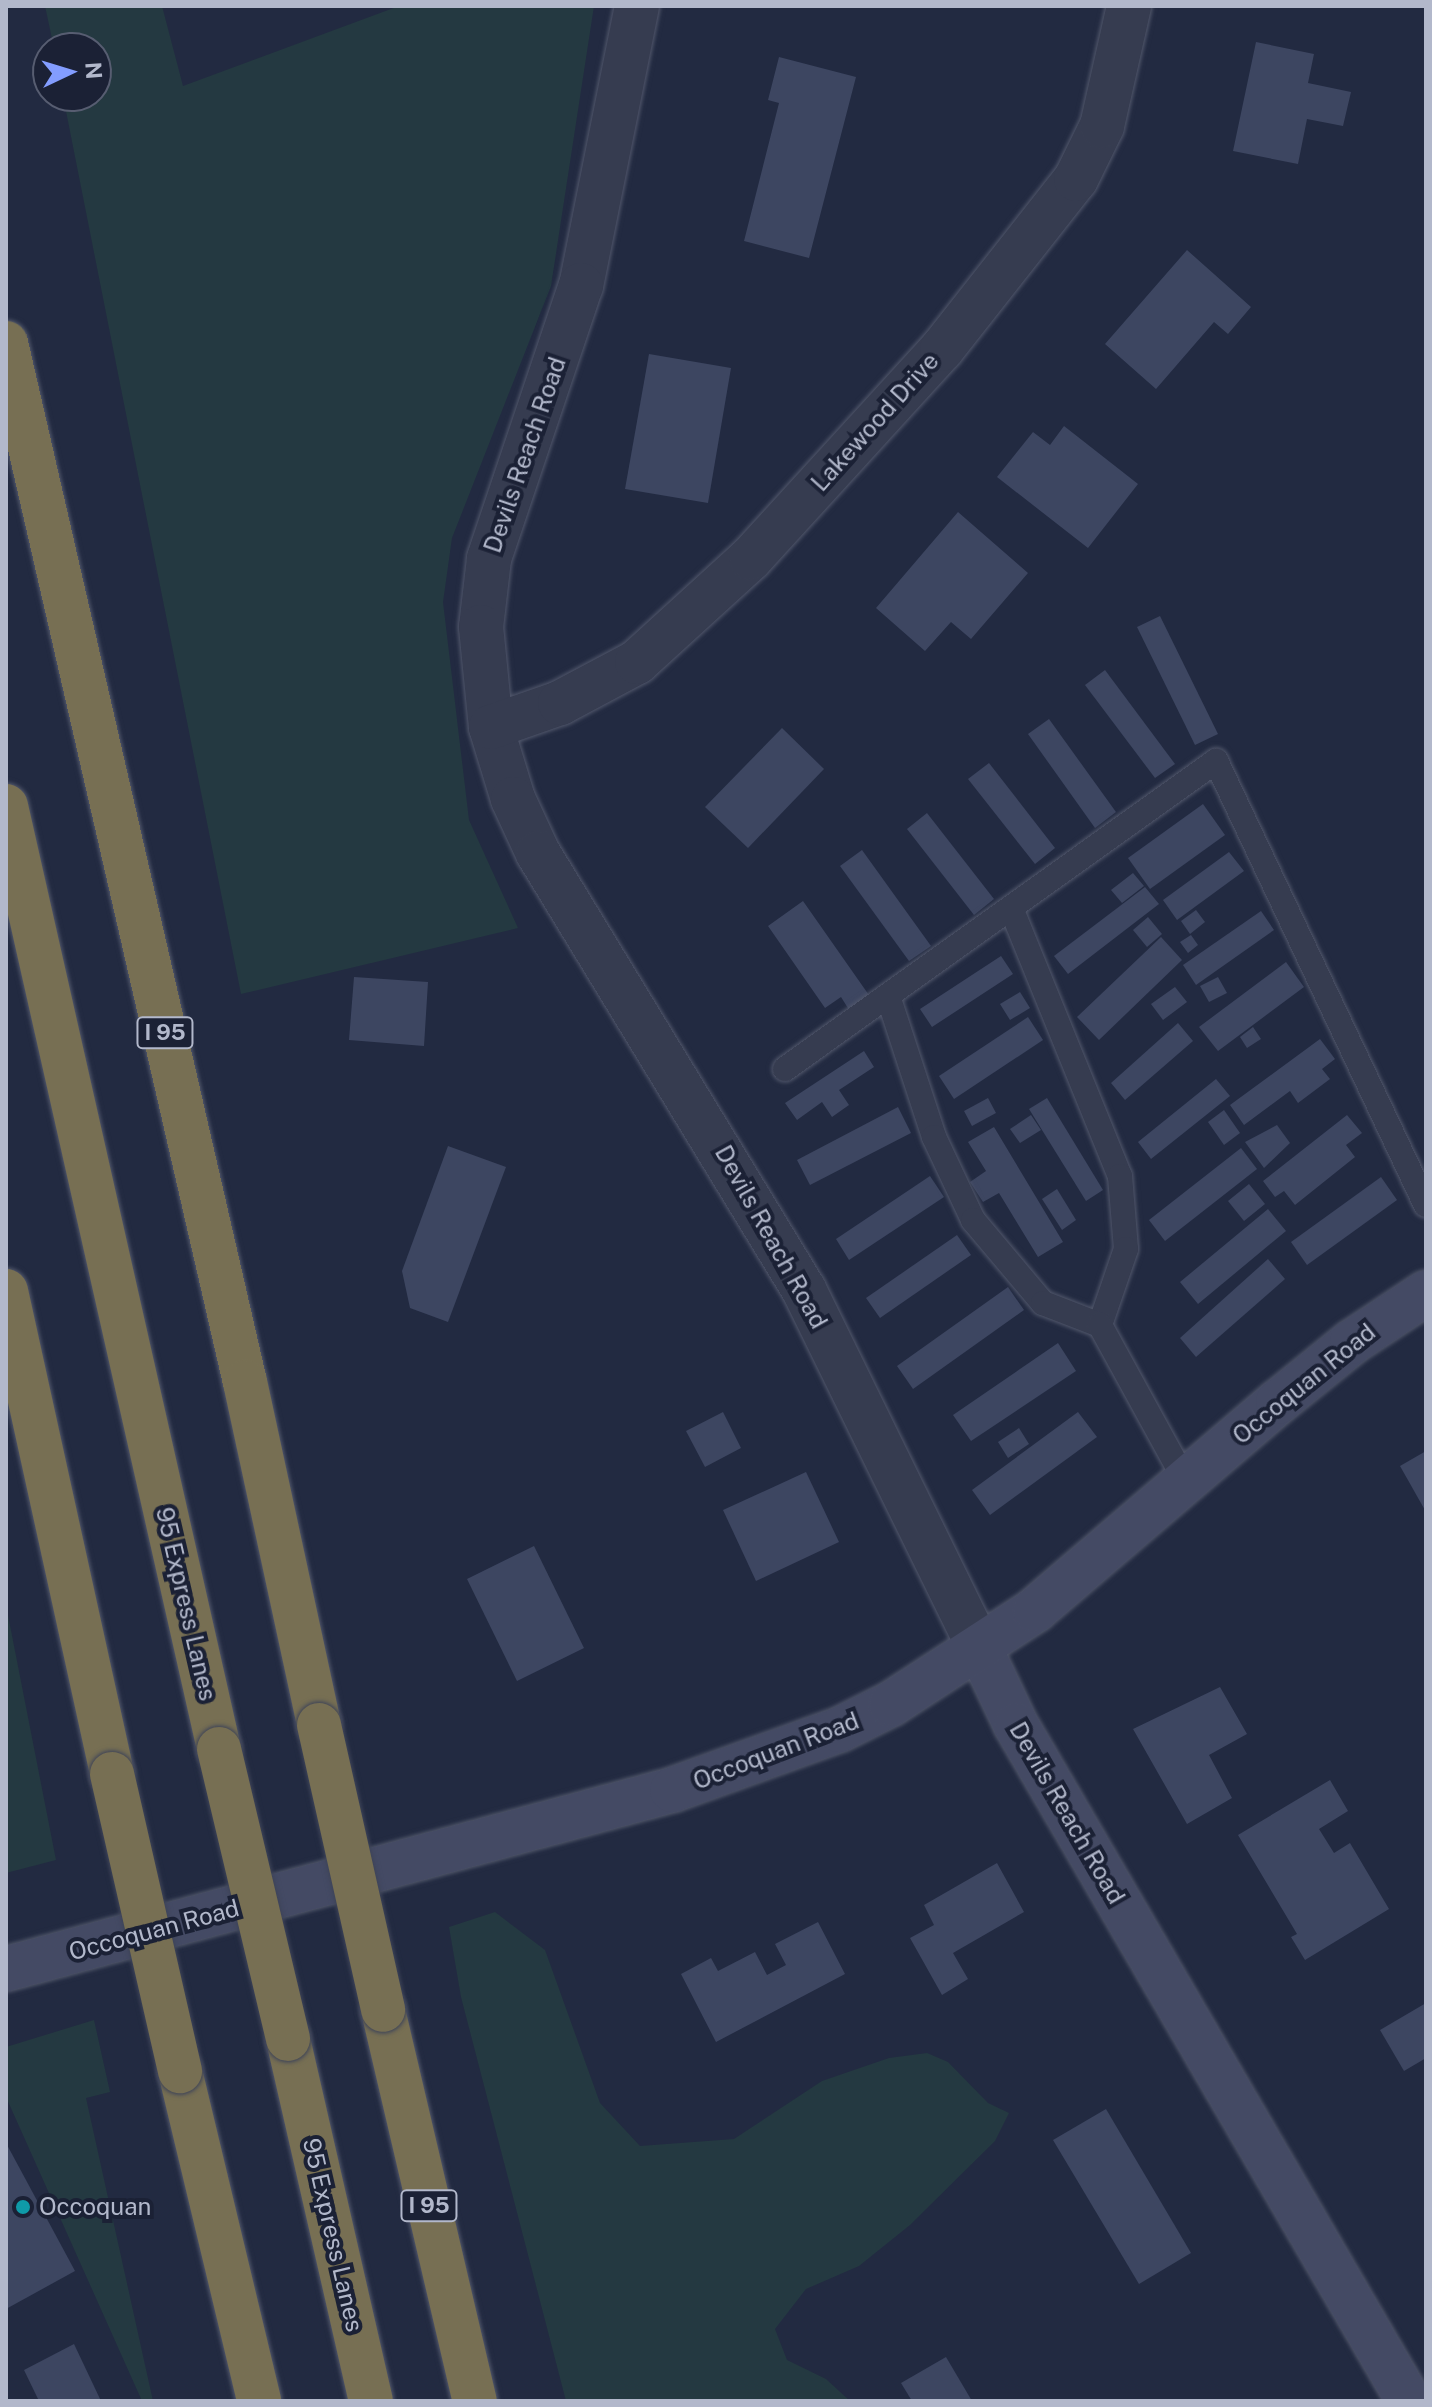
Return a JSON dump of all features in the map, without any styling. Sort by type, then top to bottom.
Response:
[{"type":"highway","name":"I 95","points":[[6,343],[242,1366],[383,2010],[475,2401]]},
{"type":"highway","name":"95 Express Lanes","points":[[6,806],[219,1749],[371,2401]]},
{"type":"highway","points":[[6,1291],[112,1774],[259,2401]]},
{"type":"main road","name":"Occoquan Road","points":[[6,1969],[672,1790],[839,1730],[980,1649],[1035,1610],[1352,1342],[1426,1293]]},
{"type":"main road","name":"Devils Reach Road","points":[[980,1649],[1016,1725],[1409,2401]]},
{"type":"street","name":"Devils Reach Road","points":[[637,6],[581,285],[489,559],[481,627],[491,727],[513,799],[538,853],[804,1290],[980,1649]]},
{"type":"street","name":"Lakewood Drive","points":[[491,727],[587,691],[657,645],[751,558],[942,349],[1076,179],[1102,126],[1129,6]]},
{"type":"lane","points":[[785,1069],[1216,761],[1426,1205]]},
{"type":"lane","points":[[1011,908],[1120,1176],[1126,1249],[1100,1325]]},
{"type":"lane","points":[[888,996],[934,1137],[973,1220],[1043,1303],[1100,1325],[1186,1482]]},
{"type":"shaded area","points":[[45,6],[162,6],[183,86],[399,6],[594,6],[551,286],[452,538],[443,602],[469,820],[518,928],[241,994],[66,112],[112,112],[112,32],[51,32]]},
{"type":"shaded area","points":[[6,1605],[56,1860],[6,1873]]},
{"type":"shaded area","points":[[495,1912],[545,1950],[600,2103],[640,2146],[734,2139],[822,2081],[889,2058],[927,2053],[948,2062],[988,2103],[1009,2113],[995,2141],[910,2225],[859,2266],[806,2289],[775,2329],[787,2360],[826,2379],[850,2401],[566,2401],[461,1997],[449,1927]]},
{"type":"shaded area","points":[[94,2020],[110,2092],[86,2098],[153,2401],[142,2401],[6,2097],[6,2047]]},
{"type":"building","points":[[1256,42],[1314,54],[1308,83],[1351,92],[1343,126],[1307,119],[1298,164],[1233,151]]},
{"type":"building","points":[[779,57],[856,77],[809,258],[744,241],[779,103],[768,100]]},
{"type":"building","points":[[1187,250],[1251,307],[1228,334],[1214,322],[1156,389],[1105,344]]},
{"type":"building","points":[[649,354],[731,368],[708,503],[625,489]]},
{"type":"building","points":[[1064,426],[1138,484],[1088,548],[997,477],[1033,432],[1050,445]]},
{"type":"building","points":[[958,512],[1028,573],[971,639],[951,622],[925,651],[876,608]]},
{"type":"building","points":[[1160,616],[1218,734],[1195,745],[1137,627]]},
{"type":"building","points":[[1105,670],[1175,764],[1155,778],[1085,685]]},
{"type":"building","points":[[1049,719],[1116,812],[1095,828],[1028,734]]},
{"type":"building","points":[[782,728],[824,769],[748,848],[705,807]]},
{"type":"building","points":[[989,763],[1055,848],[1035,864],[968,779]]},
{"type":"building","points":[[1203,804],[1225,835],[1150,889],[1128,858]]},
{"type":"building","points":[[927,813],[994,899],[974,915],[907,829]]},
{"type":"building","points":[[862,850],[931,946],[909,961],[840,866]]},
{"type":"building","points":[[1229,852],[1244,871],[1177,920],[1163,900]]},
{"type":"building","points":[[1133,873],[1144,886],[1122,903],[1111,890]]},
{"type":"building","points":[[1145,887],[1159,904],[1068,974],[1054,956]]},
{"type":"building","points":[[803,901],[871,998],[851,1013],[841,997],[825,1008],[768,926]]},
{"type":"building","points":[[1196,910],[1205,922],[1190,934],[1181,921]]},
{"type":"building","points":[[1261,911],[1274,930],[1196,985],[1183,965]]},
{"type":"building","points":[[1148,917],[1162,934],[1147,947],[1133,930]]},
{"type":"building","points":[[1191,935],[1198,945],[1188,953],[1180,942]]},
{"type":"building","points":[[1161,937],[1182,960],[1099,1040],[1077,1017]]},
{"type":"building","points":[[1001,956],[1013,974],[932,1027],[920,1009]]},
{"type":"building","points":[[1286,962],[1304,987],[1218,1051],[1199,1027]]},
{"type":"building","points":[[354,977],[428,982],[424,1046],[349,1040]]},
{"type":"building","points":[[1218,977],[1227,993],[1209,1002],[1200,986]]},
{"type":"building","points":[[1175,987],[1187,1002],[1163,1020],[1151,1004]]},
{"type":"building","points":[[1020,992],[1030,1008],[1010,1020],[1000,1004]]},
{"type":"building","points":[[1028,1017],[1043,1040],[954,1099],[939,1076]]},
{"type":"building","points":[[1178,1023],[1193,1041],[1125,1100],[1111,1083]]},
{"type":"building","points":[[1253,1027],[1261,1039],[1247,1048],[1240,1037]]},
{"type":"building","points":[[1320,1039],[1335,1059],[1322,1069],[1330,1079],[1298,1103],[1290,1091],[1244,1125],[1230,1105]]},
{"type":"building","points":[[864,1051],[874,1067],[839,1090],[849,1105],[832,1117],[822,1102],[797,1120],[785,1103]]},
{"type":"building","points":[[1216,1079],[1230,1096],[1151,1159],[1138,1142]]},
{"type":"building","points":[[988,1098],[996,1113],[972,1126],[964,1111]]},
{"type":"building","points":[[1047,1098],[1103,1190],[1086,1201],[1029,1109]]},
{"type":"building","points":[[898,1107],[911,1133],[810,1185],[797,1160]]},
{"type":"building","points":[[1224,1110],[1240,1133],[1224,1145],[1208,1122]]},
{"type":"building","points":[[1031,1115],[1041,1130],[1020,1143],[1010,1129]]},
{"type":"building","points":[[1347,1115],[1362,1133],[1346,1145],[1355,1157],[1295,1205],[1284,1191],[1275,1197],[1263,1181]]},
{"type":"building","points":[[1277,1125],[1290,1143],[1264,1168],[1245,1142]]},
{"type":"building","points":[[994,1127],[1063,1242],[1038,1257],[999,1193],[983,1202],[970,1182],[986,1171],[968,1142]]},
{"type":"building","points":[[448,1146],[506,1167],[448,1322],[410,1308],[402,1271]]},
{"type":"building","points":[[1241,1148],[1257,1169],[1165,1241],[1149,1220]]},
{"type":"building","points":[[930,1176],[944,1197],[849,1260],[836,1239]]},
{"type":"building","points":[[1381,1177],[1397,1200],[1307,1265],[1291,1242]]},
{"type":"building","points":[[1249,1184],[1265,1204],[1244,1221],[1228,1201]]},
{"type":"building","points":[[1057,1189],[1076,1220],[1062,1230],[1042,1199]]},
{"type":"building","points":[[1268,1209],[1286,1231],[1198,1304],[1180,1282]]},
{"type":"building","points":[[957,1235],[971,1255],[880,1318],[866,1298]]},
{"type":"building","points":[[1268,1259],[1285,1279],[1196,1357],[1180,1338]]},
{"type":"building","points":[[1008,1287],[1024,1310],[913,1389],[897,1366]]},
{"type":"building","points":[[1058,1343],[1076,1371],[971,1441],[953,1415]]},
{"type":"building","points":[[723,1412],[741,1448],[705,1467],[686,1431]]},
{"type":"building","points":[[1078,1412],[1097,1437],[990,1515],[972,1490]]},
{"type":"building","points":[[1019,1428],[1029,1444],[1008,1458],[998,1442]]},
{"type":"building","points":[[1426,1451],[1426,1512],[1400,1466]]},
{"type":"building","points":[[806,1472],[839,1542],[756,1581],[723,1510]]},
{"type":"building","points":[[534,1546],[584,1648],[517,1681],[467,1579]]},
{"type":"building","points":[[1220,1687],[1247,1734],[1209,1755],[1232,1798],[1187,1824],[1133,1729]]},
{"type":"building","points":[[1330,1780],[1348,1811],[1319,1829],[1334,1853],[1350,1843],[1389,1909],[1305,1960],[1291,1937],[1297,1934],[1238,1835]]},
{"type":"building","points":[[997,1863],[1024,1912],[953,1953],[968,1979],[942,1995],[910,1938],[934,1925],[924,1905]]},
{"type":"building","points":[[818,1922],[845,1974],[716,2042],[681,1974],[711,1958],[718,1971],[755,1952],[767,1975],[786,1965],[775,1944]]},
{"type":"building","points":[[1426,2003],[1426,2058],[1404,2071],[1380,2030]]},
{"type":"building","points":[[1106,2109],[1191,2253],[1139,2284],[1053,2140]]},
{"type":"building","name":"Occoquan","points":[[6,2143],[75,2271],[6,2309]]},
{"type":"building","points":[[74,2344],[101,2401],[39,2401],[24,2370]]},
{"type":"building","points":[[946,2357],[972,2401],[912,2401],[901,2383]]},
{"type":"place","name":"Occoquan","points":[[23,2207]]}]
